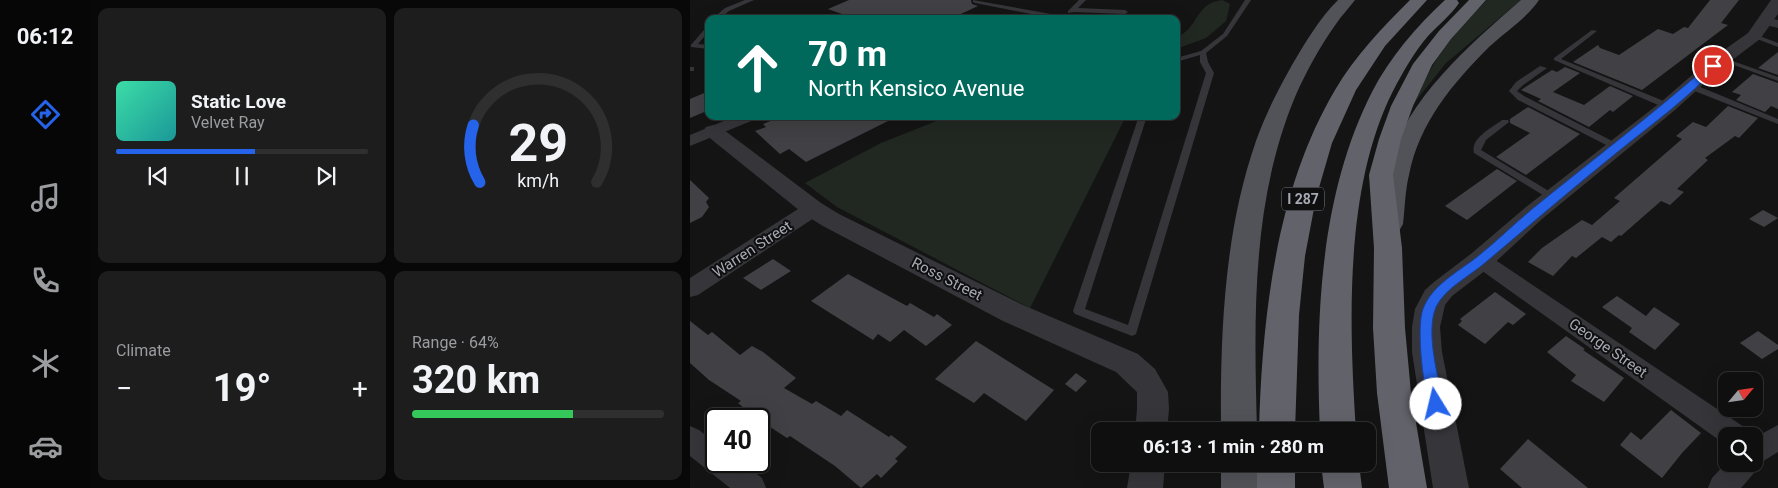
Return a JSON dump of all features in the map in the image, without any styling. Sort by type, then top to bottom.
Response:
[{"type":"highway","name":"I 287","points":[[1276,422],[1288,271],[1299,216],[1321,142],[1347,87],[1376,43],[1419,0]]},
{"type":"highway","name":"I 287","points":[[1338,422],[1336,324],[1339,269],[1344,223],[1360,150],[1374,111],[1394,71],[1422,33],[1454,0]]},
{"type":"highway","points":[[1408,488],[1394,393],[1389,328],[1388,248],[1382,175],[1390,139],[1402,106],[1423,64],[1445,35],[1478,0]]},
{"type":"highway","points":[[1276,472],[1276,488]]},
{"type":"highway","points":[[1341,472],[1343,488]]},
{"type":"main road","points":[[1239,422],[1242,278],[1247,229],[1259,169],[1268,135],[1298,69],[1323,28],[1347,0]]},
{"type":"main road","points":[[1388,248],[1398,168],[1416,123],[1431,99],[1456,67],[1531,0]]},
{"type":"main road","points":[[1240,472],[1240,488]]},
{"type":"street","points":[[1451,488],[1427,352],[1426,327],[1429,309],[1435,298],[1443,289],[1668,106],[1722,59],[1766,27],[1778,0]]},
{"type":"street","points":[[702,136],[740,120]]},
{"type":"street","name":"Ross Street","points":[[702,136],[813,209],[1013,312],[1127,363],[1139,372],[1153,390],[1152,422]]},
{"type":"street","name":"Warren Street","points":[[690,289],[813,209]]},
{"type":"street","name":"George Street","points":[[1481,260],[1718,429]]},
{"type":"street","points":[[1763,444],[1778,437]]},
{"type":"street","points":[[690,439],[705,451]]},
{"type":"street","points":[[1145,488],[1147,472]]},
{"type":"street","points":[[1722,488],[1733,472]]},
{"type":"street","points":[[733,473],[752,488]]},
{"type":"lane","points":[[717,15],[751,0]]},
{"type":"lane","points":[[976,0],[974,1],[1042,15]]},
{"type":"lane","points":[[1066,15],[1083,0]]},
{"type":"lane","points":[[1180,59],[1202,52],[1225,35],[1248,0]]},
{"type":"lane","points":[[1072,10],[1125,12]]},
{"type":"lane","points":[[1766,27],[1778,45]]},
{"type":"lane","points":[[705,31],[693,46],[705,46]]},
{"type":"lane","points":[[1594,31],[1556,59],[1668,106]]},
{"type":"lane","points":[[1142,120],[1079,310],[1132,331],[1210,73],[1204,62],[1202,52]]},
{"type":"lane","points":[[1722,59],[1778,80]]},
{"type":"lane","points":[[1543,68],[1519,84],[1513,91],[1521,98],[1617,147]]},
{"type":"lane","points":[[1690,86],[1778,122]]},
{"type":"lane","points":[[1505,122],[1480,140],[1476,148],[1477,151],[1554,198]]},
{"type":"shaded area","points":[[1222,0],[1230,4],[1226,21],[1206,38],[1180,48],[1180,36],[1189,28],[1201,11],[1213,2]]},
{"type":"shaded area","points":[[1487,0],[1521,0],[1446,63],[1414,103],[1436,60],[1464,24]]},
{"type":"shaded area","points":[[939,120],[1124,120],[1030,308],[837,207],[805,183],[881,143]]},
{"type":"building","points":[[849,0],[971,0],[972,4],[978,6],[959,15],[845,15],[828,9]]},
{"type":"building","points":[[1710,0],[1739,0],[1721,23],[1728,25],[1642,90],[1573,62],[1598,45],[1600,48],[1619,55],[1658,29],[1673,34],[1684,27],[1688,28]]},
{"type":"building","points":[[1778,52],[1778,75],[1758,68]]},
{"type":"building","points":[[1565,67],[1580,73],[1553,92],[1584,105],[1610,86],[1633,96],[1613,112],[1610,110],[1589,127],[1538,101],[1541,99],[1521,90],[1552,70],[1557,72]]},
{"type":"building","points":[[1753,74],[1778,83],[1778,109],[1771,106],[1765,112],[1736,100],[1741,95],[1732,92]]},
{"type":"building","points":[[705,93],[705,112],[690,118],[690,99]]},
{"type":"building","points":[[1728,106],[1758,118],[1739,138],[1735,136],[1705,158],[1708,160],[1677,189],[1684,192],[1670,205],[1661,201],[1621,236],[1619,235],[1611,242],[1602,237],[1576,258],[1572,256],[1553,276],[1528,262],[1542,248],[1582,220],[1592,225],[1620,201],[1614,198],[1682,139],[1676,136],[1693,122],[1706,127]]},
{"type":"building","points":[[1528,107],[1580,134],[1526,175],[1496,157],[1530,133],[1510,123],[1510,119]]},
{"type":"building","points":[[773,120],[890,120],[806,162],[789,149],[780,154],[755,131],[766,127],[763,124]]},
{"type":"building","points":[[1497,169],[1517,181],[1467,220],[1445,206]]},
{"type":"building","points":[[690,180],[709,198],[706,202],[709,207],[702,217],[690,223]]},
{"type":"building","points":[[1763,210],[1778,218],[1764,227],[1749,219]]},
{"type":"building","points":[[773,259],[791,271],[761,290],[743,278]]},
{"type":"building","points":[[848,274],[907,306],[910,303],[934,317],[937,314],[952,325],[926,346],[904,330],[890,342],[878,334],[873,340],[811,301]]},
{"type":"building","points":[[1495,292],[1526,314],[1513,325],[1508,322],[1485,344],[1458,325],[1462,321],[1460,319]]},
{"type":"building","points":[[1617,296],[1646,316],[1654,307],[1680,324],[1655,350],[1629,332],[1632,328],[1602,307]]},
{"type":"building","points":[[690,321],[708,335],[712,332],[740,355],[752,346],[763,352],[796,378],[784,388],[812,404],[816,401],[841,416],[847,410],[889,437],[891,435],[907,447],[895,459],[898,461],[881,478],[877,474],[861,488],[835,466],[790,436],[787,438],[770,427],[770,408],[744,408],[738,403],[741,401],[709,380],[690,363]]},
{"type":"building","points":[[1758,331],[1778,345],[1778,349],[1762,359],[1740,343]]},
{"type":"building","points":[[1566,336],[1624,378],[1604,402],[1571,381],[1576,375],[1547,352]]},
{"type":"building","points":[[976,341],[1054,390],[1026,421],[984,393],[974,403],[935,379]]},
{"type":"building","points":[[1076,373],[1087,381],[1076,392],[1065,384]]},
{"type":"building","points":[[1671,410],[1701,433],[1662,478],[1620,445],[1631,432],[1641,440]]},
{"type":"building","points":[[1528,439],[1588,488],[1522,488],[1500,469]]},
{"type":"route","points":[[1436,404],[1427,352],[1426,327],[1429,309],[1435,298],[1443,289],[1481,260],[1534,213],[1668,106],[1713,66]]}]
